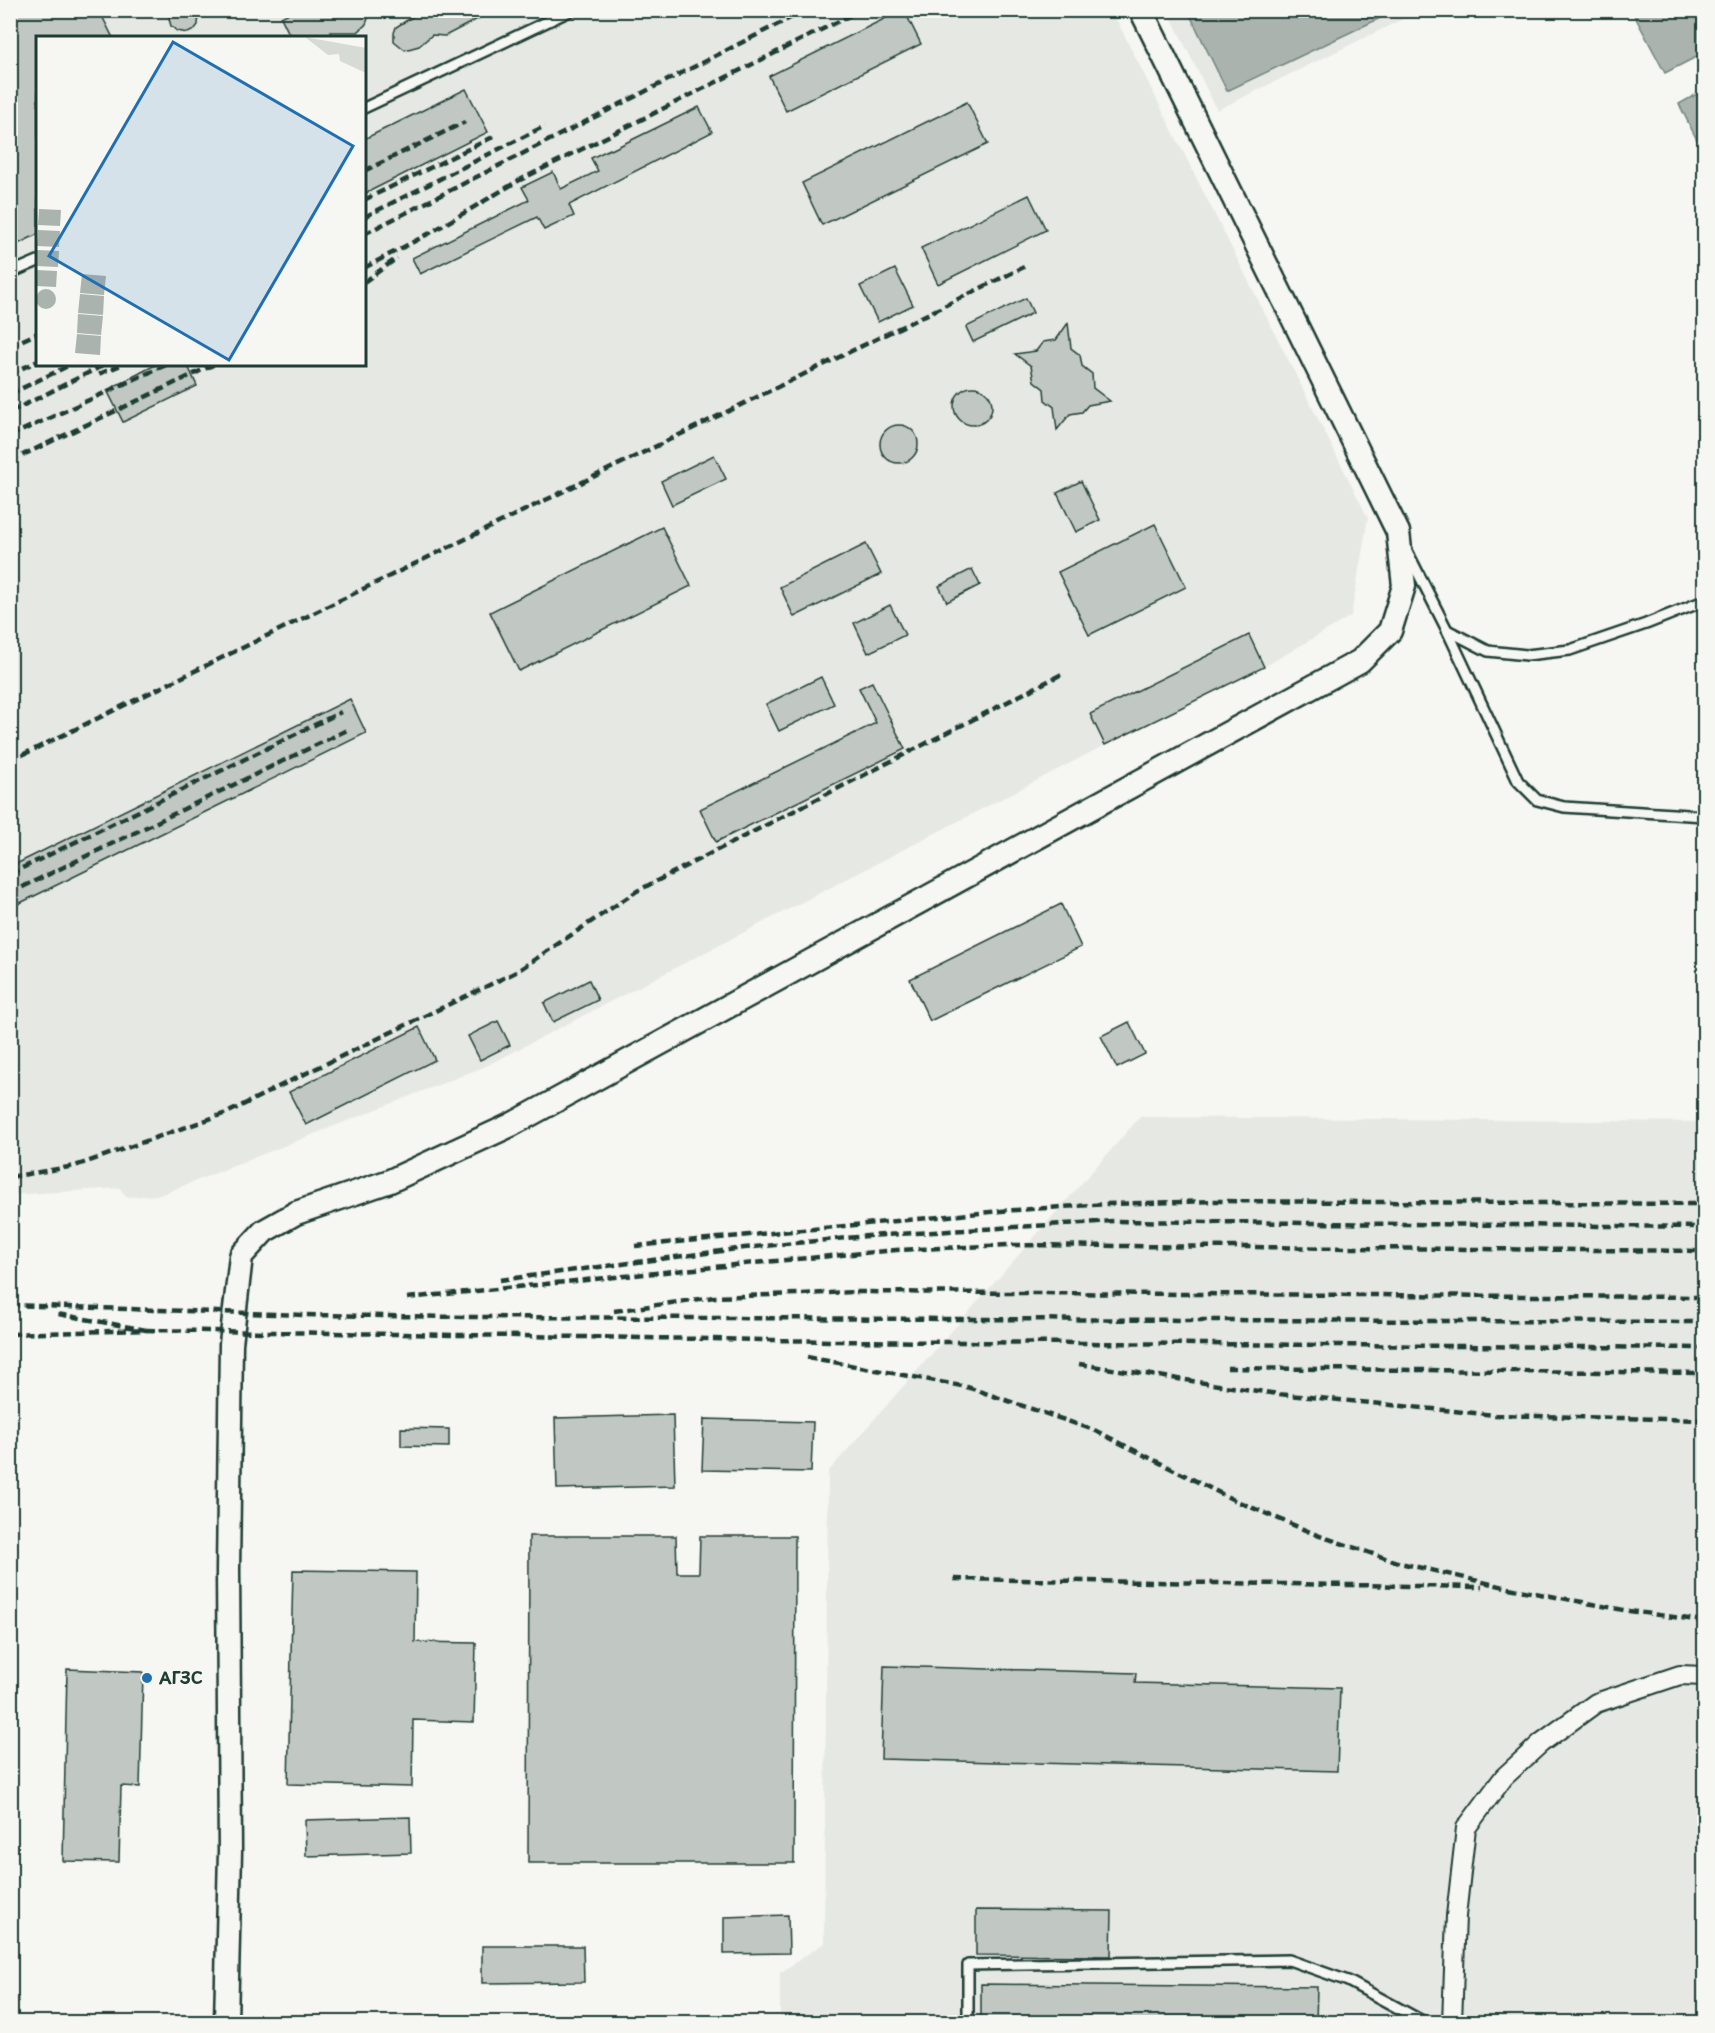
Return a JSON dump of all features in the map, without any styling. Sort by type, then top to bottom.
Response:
[{"type":"street","points":[[226,2022],[230,1851],[228,1570],[231,1356],[241,1256],[264,1231],[296,1213],[390,1181],[511,1125],[1360,661],[1390,631],[1404,586],[1398,532],[1141,10]]},
{"type":"street","points":[[1452,2022],[1456,1916],[1466,1828],[1504,1777],[1541,1743],[1596,1703],[1680,1675],[1704,1676]]},
{"type":"lane","points":[[366,107],[572,10]]},
{"type":"lane","points":[[10,273],[36,262]]},
{"type":"lane","points":[[1398,532],[1518,782],[1537,800],[1564,807],[1704,816]]},
{"type":"lane","points":[[1447,630],[1488,651],[1527,655],[1570,650],[1704,601]]},
{"type":"lane","points":[[968,2022],[968,1965],[1289,1960],[1348,1981],[1424,2022]]},
{"type":"shaded area","points":[[11,11],[1112,11],[1368,518],[1351,616],[1264,667],[1105,745],[486,1066],[160,1195],[126,1197],[120,1188],[11,1195]]},
{"type":"shaded area","points":[[1168,11],[1419,11],[1217,110]]},
{"type":"shaded area","points":[[1188,11],[1395,11],[1227,91]]},
{"type":"shaded area","points":[[1632,11],[1704,11],[1704,53],[1665,73]]},
{"type":"shaded area","points":[[1704,90],[1704,154],[1679,104]]},
{"type":"shaded area","points":[[1140,1117],[1704,1122],[1704,2022],[780,2022],[780,1973],[824,1943],[828,1472]]},
{"type":"building","points":[[10,10],[99,10],[112,36],[36,36],[36,235],[10,248]]},
{"type":"building","points":[[171,10],[199,10],[198,25],[188,33],[177,31],[171,26],[169,19]]},
{"type":"building","points":[[295,10],[371,10],[366,24],[358,32],[330,32],[332,36],[290,36],[281,17]]},
{"type":"building","points":[[411,10],[495,10],[445,36],[432,35],[419,46],[405,50],[394,41],[394,33],[396,27],[414,16]]},
{"type":"building","points":[[902,10],[921,44],[786,111],[769,76]]},
{"type":"building","points":[[466,89],[488,132],[366,193],[366,138]]},
{"type":"building","points":[[967,102],[988,144],[822,225],[802,183]]},
{"type":"building","points":[[699,107],[712,132],[569,205],[574,216],[544,230],[537,217],[420,274],[412,258],[529,200],[522,187],[553,172],[561,189],[598,171],[591,158]]},
{"type":"building","points":[[1029,195],[1046,230],[938,284],[921,248]]},
{"type":"building","points":[[895,269],[913,305],[878,322],[860,286]]},
{"type":"building","points":[[1026,298],[1033,313],[973,342],[966,327]]},
{"type":"building","points":[[1068,323],[1071,348],[1080,355],[1082,366],[1092,374],[1093,388],[1110,401],[1088,405],[1082,412],[1070,414],[1057,430],[1054,407],[1045,400],[1044,389],[1034,381],[1031,366],[1015,354],[1036,351],[1043,342],[1056,340]]},
{"type":"building","points":[[153,366],[188,366],[197,386],[123,422],[107,390]]},
{"type":"building","points":[[973,387],[987,392],[992,406],[987,420],[973,425],[959,420],[954,406],[959,392]]},
{"type":"building","points":[[899,425],[913,430],[918,444],[913,458],[899,463],[885,458],[880,444],[885,430]]},
{"type":"building","points":[[714,455],[726,479],[672,505],[661,481]]},
{"type":"building","points":[[1081,481],[1100,520],[1076,532],[1057,493]]},
{"type":"building","points":[[1155,524],[1186,587],[1089,635],[1058,572]]},
{"type":"building","points":[[662,527],[691,586],[519,671],[490,612]]},
{"type":"building","points":[[866,544],[881,574],[794,617],[780,587]]},
{"type":"building","points":[[972,569],[980,585],[947,602],[939,586]]},
{"type":"building","points":[[890,605],[905,635],[868,653],[854,623]]},
{"type":"building","points":[[1249,635],[1264,667],[1105,745],[1090,714]]},
{"type":"building","points":[[821,677],[834,704],[779,731],[766,704]]},
{"type":"building","points":[[872,682],[905,749],[716,842],[700,809],[876,723],[859,688]]},
{"type":"building","points":[[350,699],[366,733],[10,908],[10,867]]},
{"type":"building","points":[[1061,904],[1081,947],[930,1021],[910,979]]},
{"type":"building","points":[[589,980],[598,1000],[553,1022],[544,1003]]},
{"type":"building","points":[[498,1021],[510,1045],[480,1060],[468,1036]]},
{"type":"building","points":[[1129,1022],[1145,1054],[1117,1068],[1101,1036]]},
{"type":"building","points":[[419,1027],[435,1060],[306,1125],[289,1092]]},
{"type":"building","points":[[673,1415],[675,1486],[557,1489],[555,1418]]},
{"type":"building","points":[[704,1419],[813,1422],[811,1472],[702,1470]]},
{"type":"building","points":[[401,1428],[449,1429],[449,1447],[401,1446]]},
{"type":"building","points":[[529,1536],[676,1536],[677,1573],[699,1573],[700,1536],[795,1536],[794,1863],[528,1863]]},
{"type":"building","points":[[293,1570],[416,1572],[415,1642],[476,1643],[474,1722],[413,1720],[412,1787],[288,1784]]},
{"type":"building","points":[[884,1666],[1136,1673],[1135,1683],[1340,1688],[1337,1771],[881,1759]]},
{"type":"building","points":[[67,1669],[143,1672],[140,1787],[121,1786],[119,1862],[63,1861]]},
{"type":"building","points":[[410,1817],[411,1853],[306,1856],[305,1820]]},
{"type":"building","points":[[976,1910],[1112,1911],[1111,1956],[976,1955]]},
{"type":"building","points":[[788,1915],[789,1953],[724,1954],[724,1917]]},
{"type":"building","points":[[482,1946],[583,1946],[584,1982],[482,1983]]},
{"type":"building","points":[[981,1984],[1317,1987],[1316,2022],[981,2022]]},
{"type":"railway","points":[[366,233],[806,10]]},
{"type":"railway","points":[[366,267],[430,233],[518,181],[861,10]]},
{"type":"railway","points":[[366,170],[465,122]]},
{"type":"railway","points":[[366,216],[545,126]]},
{"type":"railway","points":[[366,199],[495,136]]},
{"type":"railway","points":[[366,281],[397,258]]},
{"type":"railway","points":[[10,761],[1024,267]]},
{"type":"railway","points":[[10,346],[36,334]]},
{"type":"railway","points":[[10,374],[36,362]]},
{"type":"railway","points":[[10,394],[68,366]]},
{"type":"railway","points":[[10,412],[102,366]]},
{"type":"railway","points":[[99,374],[118,366]]},
{"type":"railway","points":[[10,436],[164,366]]},
{"type":"railway","points":[[10,461],[211,366]]},
{"type":"railway","points":[[10,1177],[75,1166],[229,1112],[516,972],[637,891],[1062,674]]},
{"type":"railway","points":[[10,874],[341,712]]},
{"type":"railway","points":[[10,893],[347,730]]},
{"type":"railway","points":[[635,1246],[1001,1211],[1107,1204],[1214,1201],[1704,1204]]},
{"type":"railway","points":[[500,1280],[744,1248],[867,1236],[1114,1221],[1704,1227]]},
{"type":"railway","points":[[407,1298],[896,1250],[1010,1245],[1704,1251]]},
{"type":"railway","points":[[614,1311],[714,1297],[855,1292],[1704,1297]]},
{"type":"railway","points":[[10,1305],[305,1315],[467,1317],[1704,1322]]},
{"type":"railway","points":[[10,1334],[146,1330],[58,1314]]},
{"type":"railway","points":[[146,1330],[832,1341],[1704,1348]]},
{"type":"railway","points":[[807,1357],[967,1387],[1094,1430],[1234,1500],[1317,1535],[1400,1563],[1509,1588],[1629,1611],[1704,1621]]},
{"type":"railway","points":[[1079,1364],[1278,1394],[1495,1415],[1704,1420]]},
{"type":"railway","points":[[1227,1368],[1704,1373]]},
{"type":"railway","points":[[954,1579],[1482,1587]]},
{"type":"place","name":"АГЗС","points":[[147,1678]]}]
